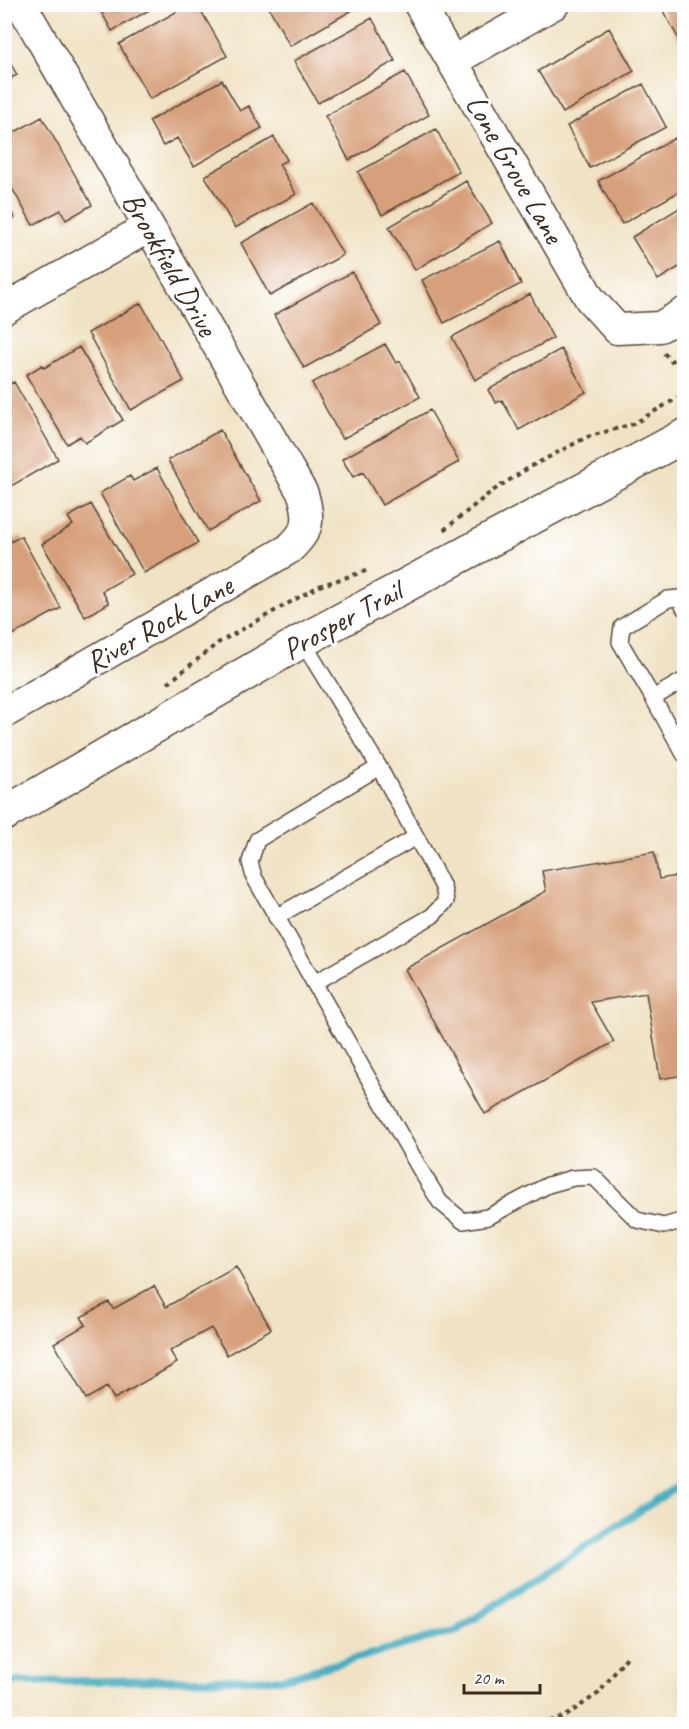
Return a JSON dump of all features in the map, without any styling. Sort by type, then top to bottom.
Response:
[{"type":"street","name":"Brookfield Drive","points":[[21,4],[303,494],[308,509],[307,526]]},
{"type":"street","name":"Lone Grove Lane","points":[[419,4],[590,299],[617,329],[660,327],[684,313]]},
{"type":"street","points":[[453,61],[554,4]]},
{"type":"street","points":[[4,309],[149,228]]},
{"type":"street","name":"Prosper Trail","points":[[4,813],[302,641],[684,438]]},
{"type":"street","name":"River Rock Lane","points":[[4,713],[289,549],[303,536],[307,526]]},
{"type":"lane","points":[[684,608],[680,598],[668,599],[622,627],[620,642],[684,754]]},
{"type":"lane","points":[[302,641],[379,767],[443,887],[446,901],[432,916],[314,983]]},
{"type":"lane","points":[[653,698],[684,680]]},
{"type":"lane","points":[[379,767],[257,840],[250,861],[254,877],[276,917],[440,1202],[463,1221],[488,1217],[548,1185],[573,1178],[594,1177],[637,1220],[664,1226],[684,1220]]},
{"type":"lane","points":[[276,917],[416,837]]},
{"type":"path","points":[[440,533],[491,492],[530,466],[587,437],[633,424],[684,394]]},
{"type":"path","points":[[165,685],[218,643],[319,586],[375,568]]},
{"type":"path","points":[[540,1725],[566,1716],[599,1693],[629,1654]]},
{"type":"building","points":[[97,4],[160,4],[112,31]]},
{"type":"building","points":[[190,4],[197,4],[227,56],[150,99],[119,44]]},
{"type":"building","points":[[267,4],[363,4],[290,46]]},
{"type":"building","points":[[659,4],[684,4],[684,41],[681,43]]},
{"type":"building","points":[[372,18],[395,61],[318,103],[294,61]]},
{"type":"building","points":[[609,28],[634,71],[563,113],[538,71]]},
{"type":"building","points":[[4,52],[17,75],[4,82]]},
{"type":"building","points":[[405,72],[429,115],[349,160],[325,116]]},
{"type":"building","points":[[222,80],[240,111],[249,106],[262,128],[194,166],[177,138],[163,146],[149,121]]},
{"type":"building","points":[[643,84],[666,127],[590,168],[567,126]]},
{"type":"building","points":[[42,117],[92,205],[66,220],[61,210],[33,225],[4,174],[4,138]]},
{"type":"building","points":[[436,129],[459,172],[382,215],[358,172]]},
{"type":"building","points":[[274,137],[287,160],[279,164],[296,194],[235,228],[205,176]]},
{"type":"building","points":[[675,138],[684,155],[684,189],[622,224],[598,181]]},
{"type":"building","points":[[466,181],[492,223],[415,270],[389,227]]},
{"type":"building","points":[[4,201],[15,218],[4,224]]},
{"type":"building","points":[[313,203],[343,255],[270,296],[241,243]]},
{"type":"building","points":[[684,205],[684,264],[658,280],[632,237]]},
{"type":"building","points":[[500,241],[521,284],[444,323],[422,280]]},
{"type":"building","points":[[352,272],[381,325],[304,368],[274,315]]},
{"type":"building","points":[[530,294],[553,338],[475,380],[452,337]]},
{"type":"building","points":[[141,303],[184,381],[131,410],[88,333]]},
{"type":"building","points":[[385,344],[396,363],[400,361],[420,397],[342,439],[312,383]]},
{"type":"building","points":[[79,347],[123,420],[85,443],[80,436],[67,444],[26,375],[42,365],[44,368]]},
{"type":"building","points":[[561,349],[586,392],[519,430],[502,400],[496,403],[488,390]]},
{"type":"building","points":[[14,382],[58,459],[6,489],[4,387]]},
{"type":"building","points":[[430,410],[459,462],[382,505],[363,472],[353,477],[342,459]]},
{"type":"building","points":[[220,430],[261,501],[208,531],[168,460]]},
{"type":"building","points":[[157,468],[198,543],[144,573],[100,493],[130,476],[133,481]]},
{"type":"building","points":[[91,504],[132,574],[102,591],[109,603],[85,617],[42,544],[73,525],[68,517]]},
{"type":"building","points":[[21,536],[61,608],[9,637],[4,628],[5,545]]},
{"type":"building","points":[[654,852],[659,879],[684,875],[684,1075],[660,1079],[646,993],[591,1002],[614,1042],[485,1114],[405,969],[546,891],[542,871]]},
{"type":"building","points":[[236,1267],[271,1329],[227,1355],[211,1328],[170,1351],[177,1363],[114,1399],[107,1387],[86,1399],[54,1343],[86,1325],[81,1317],[109,1302],[113,1309],[154,1286],[166,1307]]},
{"type":"waterway","points":[[4,1682],[282,1679],[457,1630],[684,1482]]}]
